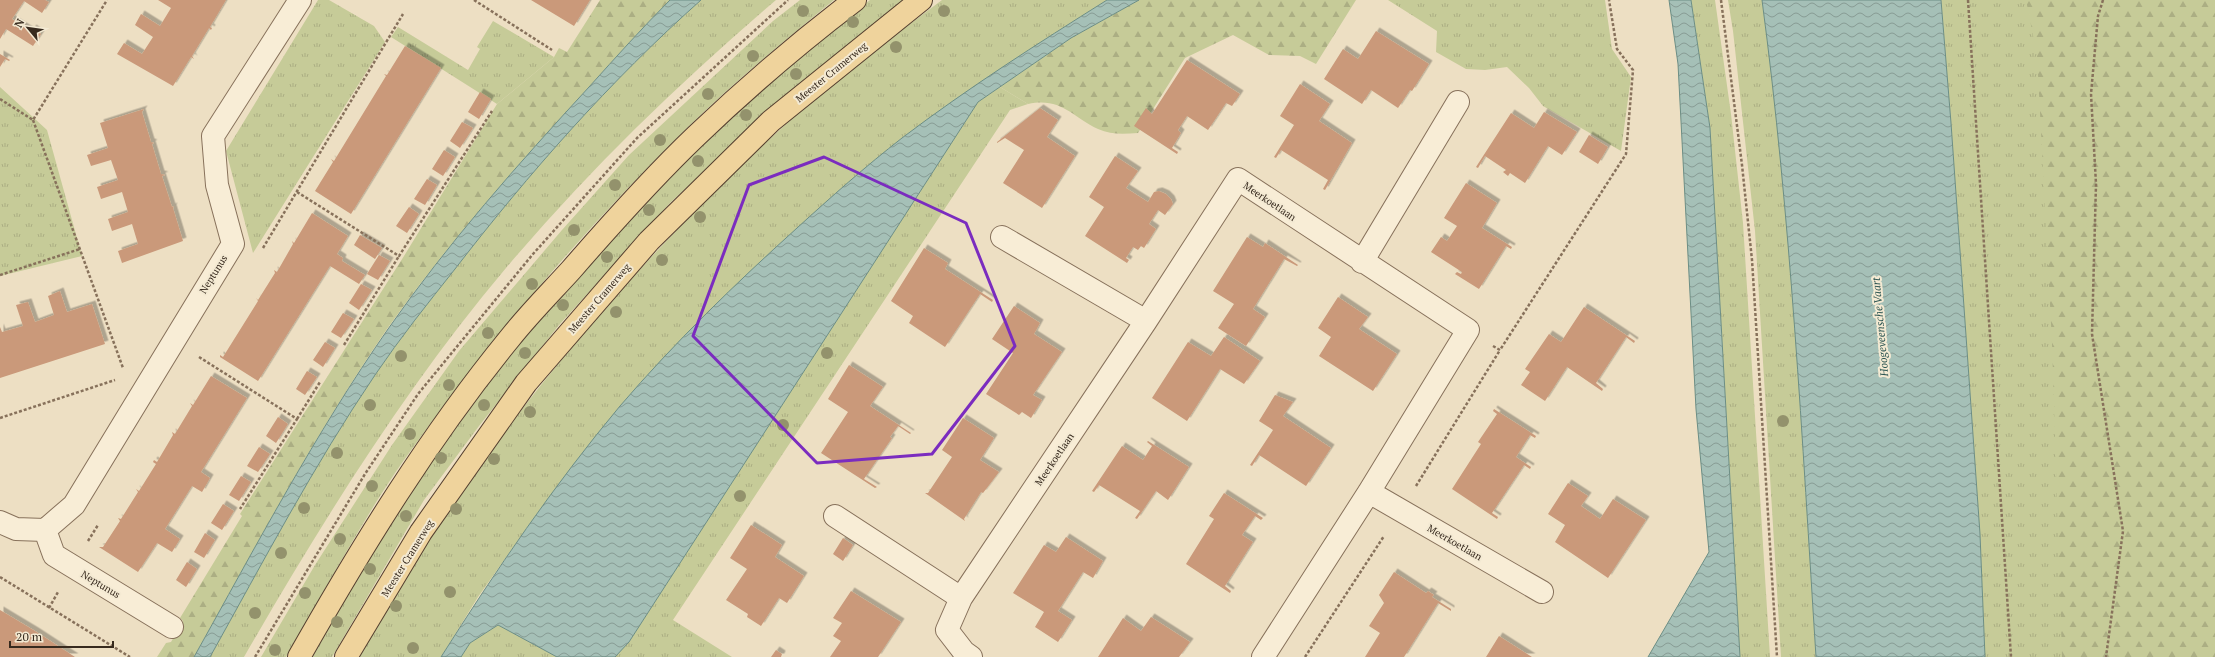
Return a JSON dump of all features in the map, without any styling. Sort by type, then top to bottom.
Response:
[{"type":"main road","points":[[299,657],[337,590],[390,505],[445,424],[510,338],[635,198],[696,136],[822,25],[855,0]]},
{"type":"main road","name":"Meester Cramerweg","points":[[346,657],[422,532],[526,383],[649,241],[771,121],[921,0]]},
{"type":"street","name":"Neptunus","points":[[172,627],[54,555],[45,530],[74,505],[233,244],[217,185],[213,136],[300,0]]},
{"type":"street","points":[[1362,262],[1458,102]]},
{"type":"street","name":"Meerkoetlaan","points":[[971,657],[964,652],[947,630],[961,598],[1238,179],[1362,262],[1468,330]]},
{"type":"street","points":[[1002,236],[1146,320]]},
{"type":"street","points":[[1263,657],[1369,492],[1468,330]]},
{"type":"street","name":"Meerkoetlaan","points":[[1369,492],[1542,592]]},
{"type":"street","points":[[835,516],[961,598]]},
{"type":"street","points":[[0,522],[16,529],[45,530]]},
{"type":"path","points":[[33,120],[107,0]]},
{"type":"path","points":[[474,0],[552,50]]},
{"type":"path","points":[[1468,330],[1500,350],[1626,154],[1633,70],[1617,49],[1609,0]]},
{"type":"path","points":[[1721,0],[1742,165],[1752,260],[1776,657]]},
{"type":"path","points":[[1968,0],[2011,657]]},
{"type":"path","points":[[2103,0],[2098,16],[2091,94],[2096,184],[2092,334],[2123,532],[2106,657]]},
{"type":"path","points":[[0,99],[33,120],[126,376],[145,387]]},
{"type":"path","points":[[344,345],[492,110]]},
{"type":"path","points":[[297,192],[399,256]]},
{"type":"path","points":[[0,275],[80,249]]},
{"type":"path","points":[[198,357],[298,419]]},
{"type":"path","points":[[0,418],[126,376]]},
{"type":"path","points":[[240,509],[320,382]]},
{"type":"path","points":[[0,576],[130,657]]},
{"type":"highlighted area","points":[[824,157],[966,223],[1015,346],[932,454],[817,463],[693,336],[749,185]]},
{"type":"green space","points":[[318,0],[329,0],[374,26],[385,42],[253,253],[226,151]]},
{"type":"green space","points":[[600,0],[670,0],[562,116],[510,175],[459,235],[410,297],[387,329],[335,409],[263,532],[194,657],[157,657],[166,643],[171,642],[183,621],[180,618],[242,516],[240,514],[404,256],[497,104],[554,57],[559,48],[567,52]]},
{"type":"green space","points":[[701,0],[776,0],[670,95],[636,128],[537,232],[469,314],[433,360],[399,408],[335,506],[244,657],[210,657],[331,444],[375,375],[404,334],[483,233],[541,163],[603,95],[667,31]]},
{"type":"green space","points":[[800,0],[834,0],[759,62],[704,111],[611,206],[538,288],[469,373],[404,460],[372,508],[286,657],[261,657],[315,565],[392,445],[459,351],[562,230],[629,155],[773,21]]},
{"type":"green space","points":[[870,0],[903,0],[788,94],[671,202],[559,325],[479,426],[424,500],[332,657],[312,657],[366,564],[424,472],[465,414],[509,357],[556,301],[604,246],[706,142],[759,93]]},
{"type":"green space","points":[[942,0],[1107,0],[1029,50],[902,138],[675,347],[621,405],[541,508],[478,597],[441,657],[359,657],[445,514],[501,436],[546,379],[642,267],[692,214],[798,113],[853,67]]},
{"type":"green space","points":[[1139,0],[1356,0],[1316,64],[1300,56],[1269,55],[1233,35],[1185,58],[1138,133],[1118,134],[1103,131],[1058,105],[1049,103],[1028,104],[1000,87],[1071,38]]},
{"type":"green space","points":[[1388,0],[1605,0],[1612,49],[1631,77],[1621,151],[1543,106],[1529,88],[1507,67],[1485,70],[1466,69],[1436,52],[1437,31]]},
{"type":"green space","points":[[1691,0],[1715,0],[1731,114],[1743,223],[1770,657],[1740,657],[1710,128]]},
{"type":"green space","points":[[1728,0],[1762,0],[1789,246],[1801,410],[1816,657],[1781,657],[1755,231],[1733,31]]},
{"type":"green space","points":[[1941,0],[2215,0],[2215,657],[1985,657],[1980,534]]},
{"type":"green space","points":[[2026,0],[2215,0],[2215,657],[2062,657],[2052,343],[2037,55]]},
{"type":"green space","points":[[493,21],[554,57],[497,104],[391,37],[398,27],[468,70],[480,49],[477,47]]},
{"type":"green space","points":[[0,87],[47,130],[82,256],[0,276]]},
{"type":"green space","points":[[1000,87],[1028,104],[1010,110],[673,620],[732,657],[612,657],[629,642],[978,102]]},
{"type":"green space","points":[[498,625],[557,657],[461,657],[470,643]]},
{"type":"water","points":[[670,0],[701,0],[667,31],[603,95],[541,163],[483,233],[414,321],[375,375],[331,444],[210,657],[194,657],[263,532],[311,450],[361,369],[411,297],[459,235],[536,145]]},
{"type":"water","points":[[1107,0],[1139,0],[1071,38],[978,102],[629,642],[615,657],[557,657],[498,625],[470,643],[461,657],[441,657],[504,560],[572,466],[641,382],[706,314],[751,270],[823,205],[902,138],[977,84]]},
{"type":"water","points":[[1669,0],[1691,0],[1710,128],[1740,657],[1648,657],[1709,552],[1696,409],[1678,64]]},
{"type":"water","name":"Hoogeveensche Vaart","points":[[1762,0],[1941,0],[1980,534],[1985,657],[1816,657],[1795,328],[1781,164]]},
{"type":"building","points":[[0,0],[45,0],[49,2],[42,13],[24,1],[12,19],[31,31],[33,28],[41,34],[33,46],[6,29],[0,39]]},
{"type":"building","points":[[158,0],[226,0],[210,27],[212,28],[211,30],[209,28],[192,56],[194,59],[191,57],[173,86],[117,54],[124,43],[142,54],[153,37],[135,25],[141,14],[160,26],[171,8]]},
{"type":"building","points":[[531,0],[590,0],[574,26]]},
{"type":"building","points":[[1376,31],[1429,64],[1412,91],[1410,90],[1398,108],[1371,90],[1362,104],[1324,79],[1343,49],[1358,59]]},
{"type":"building","points":[[405,46],[441,68],[351,214],[315,191],[333,162],[331,159],[334,161],[386,76],[384,74],[387,75]]},
{"type":"building","points":[[0,54],[10,60],[5,59],[0,67]]},
{"type":"building","points":[[1187,60],[1240,94],[1232,106],[1226,103],[1208,130],[1187,116],[1178,130],[1181,133],[1172,148],[1178,152],[1177,154],[1134,126],[1146,108],[1152,114]]},
{"type":"building","points":[[1300,84],[1330,104],[1319,121],[1352,143],[1325,190],[1323,189],[1328,180],[1281,150],[1276,158],[1274,157],[1294,125],[1280,116]]},
{"type":"building","points":[[480,92],[491,99],[479,119],[468,112]]},
{"type":"building","points":[[1040,108],[1058,120],[1047,137],[1075,156],[1042,208],[1003,183],[1024,150],[1005,138],[997,143]]},
{"type":"building","points":[[144,109],[142,112],[151,142],[154,143],[152,144],[161,174],[165,175],[162,176],[172,207],[174,206],[173,208],[183,241],[122,263],[118,251],[138,244],[132,224],[112,231],[108,219],[128,212],[122,192],[101,199],[97,187],[118,180],[111,160],[91,166],[87,155],[108,148],[100,123]]},
{"type":"building","points":[[1544,112],[1577,132],[1562,155],[1548,146],[1525,183],[1510,173],[1508,176],[1503,172],[1506,170],[1485,156],[1478,168],[1476,167],[1511,113],[1534,128]]},
{"type":"building","points":[[462,122],[473,128],[460,148],[450,141]]},
{"type":"building","points":[[1589,135],[1608,147],[1598,164],[1579,152]]},
{"type":"building","points":[[444,150],[455,157],[443,176],[432,169]]},
{"type":"building","points":[[1115,156],[1138,171],[1126,188],[1148,202],[1154,192],[1159,191],[1166,194],[1171,199],[1173,204],[1165,215],[1158,210],[1149,224],[1156,229],[1144,248],[1141,246],[1138,250],[1133,247],[1126,258],[1129,260],[1127,263],[1085,236],[1104,207],[1089,197]]},
{"type":"building","points":[[427,179],[437,185],[425,205],[414,199]]},
{"type":"building","points":[[1466,183],[1497,203],[1482,228],[1512,247],[1511,249],[1506,246],[1479,289],[1455,274],[1457,272],[1461,274],[1462,272],[1431,252],[1441,237],[1447,241],[1457,226],[1444,218]]},
{"type":"building","points":[[409,207],[419,214],[407,233],[396,226]]},
{"type":"building","points":[[312,213],[348,236],[337,254],[343,258],[342,261],[365,275],[359,284],[330,266],[258,381],[220,357],[220,355],[223,357],[258,301],[256,298],[258,300],[275,273],[274,270],[277,272],[293,244],[292,241],[294,243]]},
{"type":"building","points":[[360,235],[382,248],[375,259],[354,245]]},
{"type":"building","points":[[1247,237],[1263,247],[1265,243],[1298,265],[1297,266],[1284,259],[1253,309],[1265,317],[1246,346],[1218,328],[1234,304],[1213,291]]},
{"type":"building","points":[[924,248],[948,263],[945,269],[993,300],[992,302],[980,294],[945,347],[909,323],[913,316],[891,301]]},
{"type":"building","points":[[379,255],[390,261],[378,280],[367,274]]},
{"type":"building","points":[[361,284],[372,290],[359,310],[349,303]]},
{"type":"building","points":[[60,291],[67,312],[92,304],[105,344],[0,378],[0,327],[2,332],[23,326],[16,305],[28,302],[35,322],[54,315],[48,296]]},
{"type":"building","points":[[1338,297],[1368,317],[1359,329],[1397,354],[1373,391],[1319,356],[1331,337],[1318,328]]},
{"type":"building","points":[[1014,306],[1040,323],[1034,334],[1062,352],[1033,395],[1042,400],[1031,418],[1022,412],[1019,415],[986,394],[1013,353],[992,339]]},
{"type":"building","points":[[1584,307],[1635,341],[1634,343],[1626,337],[1596,383],[1603,389],[1602,391],[1567,367],[1545,401],[1521,385],[1530,372],[1525,369],[1549,334],[1561,342]]},
{"type":"building","points":[[343,313],[354,319],[341,338],[331,332]]},
{"type":"building","points":[[1224,337],[1260,361],[1244,384],[1220,369],[1187,421],[1152,398],[1188,342],[1211,356]]},
{"type":"building","points":[[325,342],[335,348],[323,367],[313,360]]},
{"type":"building","points":[[849,365],[883,387],[870,406],[911,433],[910,434],[898,426],[890,437],[892,438],[864,479],[877,487],[875,488],[821,453],[848,412],[828,399]]},
{"type":"building","points":[[307,371],[317,377],[305,395],[296,389]]},
{"type":"building","points":[[211,376],[247,398],[201,472],[210,478],[202,492],[192,486],[165,529],[180,539],[172,552],[157,543],[138,572],[99,547],[103,547],[120,521],[118,518],[121,519],[138,492],[136,489],[139,491],[156,464],[153,462],[154,460],[157,462],[173,435],[172,432],[175,434],[192,406],[190,403],[193,405]]},
{"type":"building","points":[[1275,395],[1293,402],[1283,416],[1331,448],[1306,486],[1259,455],[1252,466],[1250,465],[1273,430],[1259,421]]},
{"type":"building","points":[[1494,409],[1536,436],[1535,438],[1530,435],[1516,457],[1531,467],[1530,469],[1524,465],[1492,513],[1498,517],[1497,519],[1452,489],[1481,444],[1478,442],[1497,414],[1493,411]]},
{"type":"building","points":[[278,417],[288,424],[276,443],[266,436]]},
{"type":"building","points":[[963,418],[994,438],[980,460],[999,472],[983,493],[981,492],[964,519],[965,521],[925,493],[928,493],[952,457],[942,450]]},
{"type":"building","points":[[1148,441],[1189,467],[1168,500],[1156,491],[1137,519],[1135,518],[1140,511],[1099,485],[1094,492],[1092,491],[1122,446],[1143,460],[1152,446],[1147,442]]},
{"type":"building","points":[[259,447],[270,454],[258,472],[247,466]]},
{"type":"building","points":[[241,476],[251,482],[239,501],[229,495]]},
{"type":"building","points":[[1568,483],[1588,496],[1581,506],[1600,519],[1613,499],[1646,520],[1608,578],[1555,542],[1565,525],[1548,514]]},
{"type":"building","points":[[1224,493],[1263,518],[1261,520],[1255,516],[1242,535],[1253,542],[1225,586],[1231,591],[1230,593],[1186,564],[1214,519],[1209,516]]},
{"type":"building","points":[[223,504],[234,511],[222,530],[211,523]]},
{"type":"building","points":[[751,525],[782,545],[775,557],[804,576],[787,603],[779,598],[761,626],[747,617],[748,614],[726,600],[747,569],[730,558]]},
{"type":"building","points":[[205,533],[215,540],[204,558],[194,552]]},
{"type":"building","points":[[1066,537],[1103,561],[1093,578],[1083,572],[1058,611],[1072,620],[1058,642],[1035,627],[1044,612],[1013,593],[1044,545],[1056,552]]},
{"type":"building","points":[[843,538],[853,545],[843,561],[833,554]]},
{"type":"building","points":[[187,562],[197,569],[186,587],[176,580]]},
{"type":"building","points":[[1394,572],[1426,593],[1428,591],[1434,595],[1432,597],[1451,609],[1451,611],[1438,603],[1404,657],[1365,657],[1380,633],[1369,626],[1384,603],[1379,595]]},
{"type":"building","points":[[851,591],[901,622],[878,657],[830,657],[841,641],[833,636],[842,623],[833,618]]},
{"type":"building","points":[[0,610],[35,631],[75,657],[0,657]]},
{"type":"building","points":[[1151,617],[1190,642],[1179,657],[1098,657],[1123,618],[1141,631]]},
{"type":"building","points":[[1499,636],[1532,657],[1486,657]]},
{"type":"building","points":[[776,650],[782,654],[781,657],[771,657]]}]
